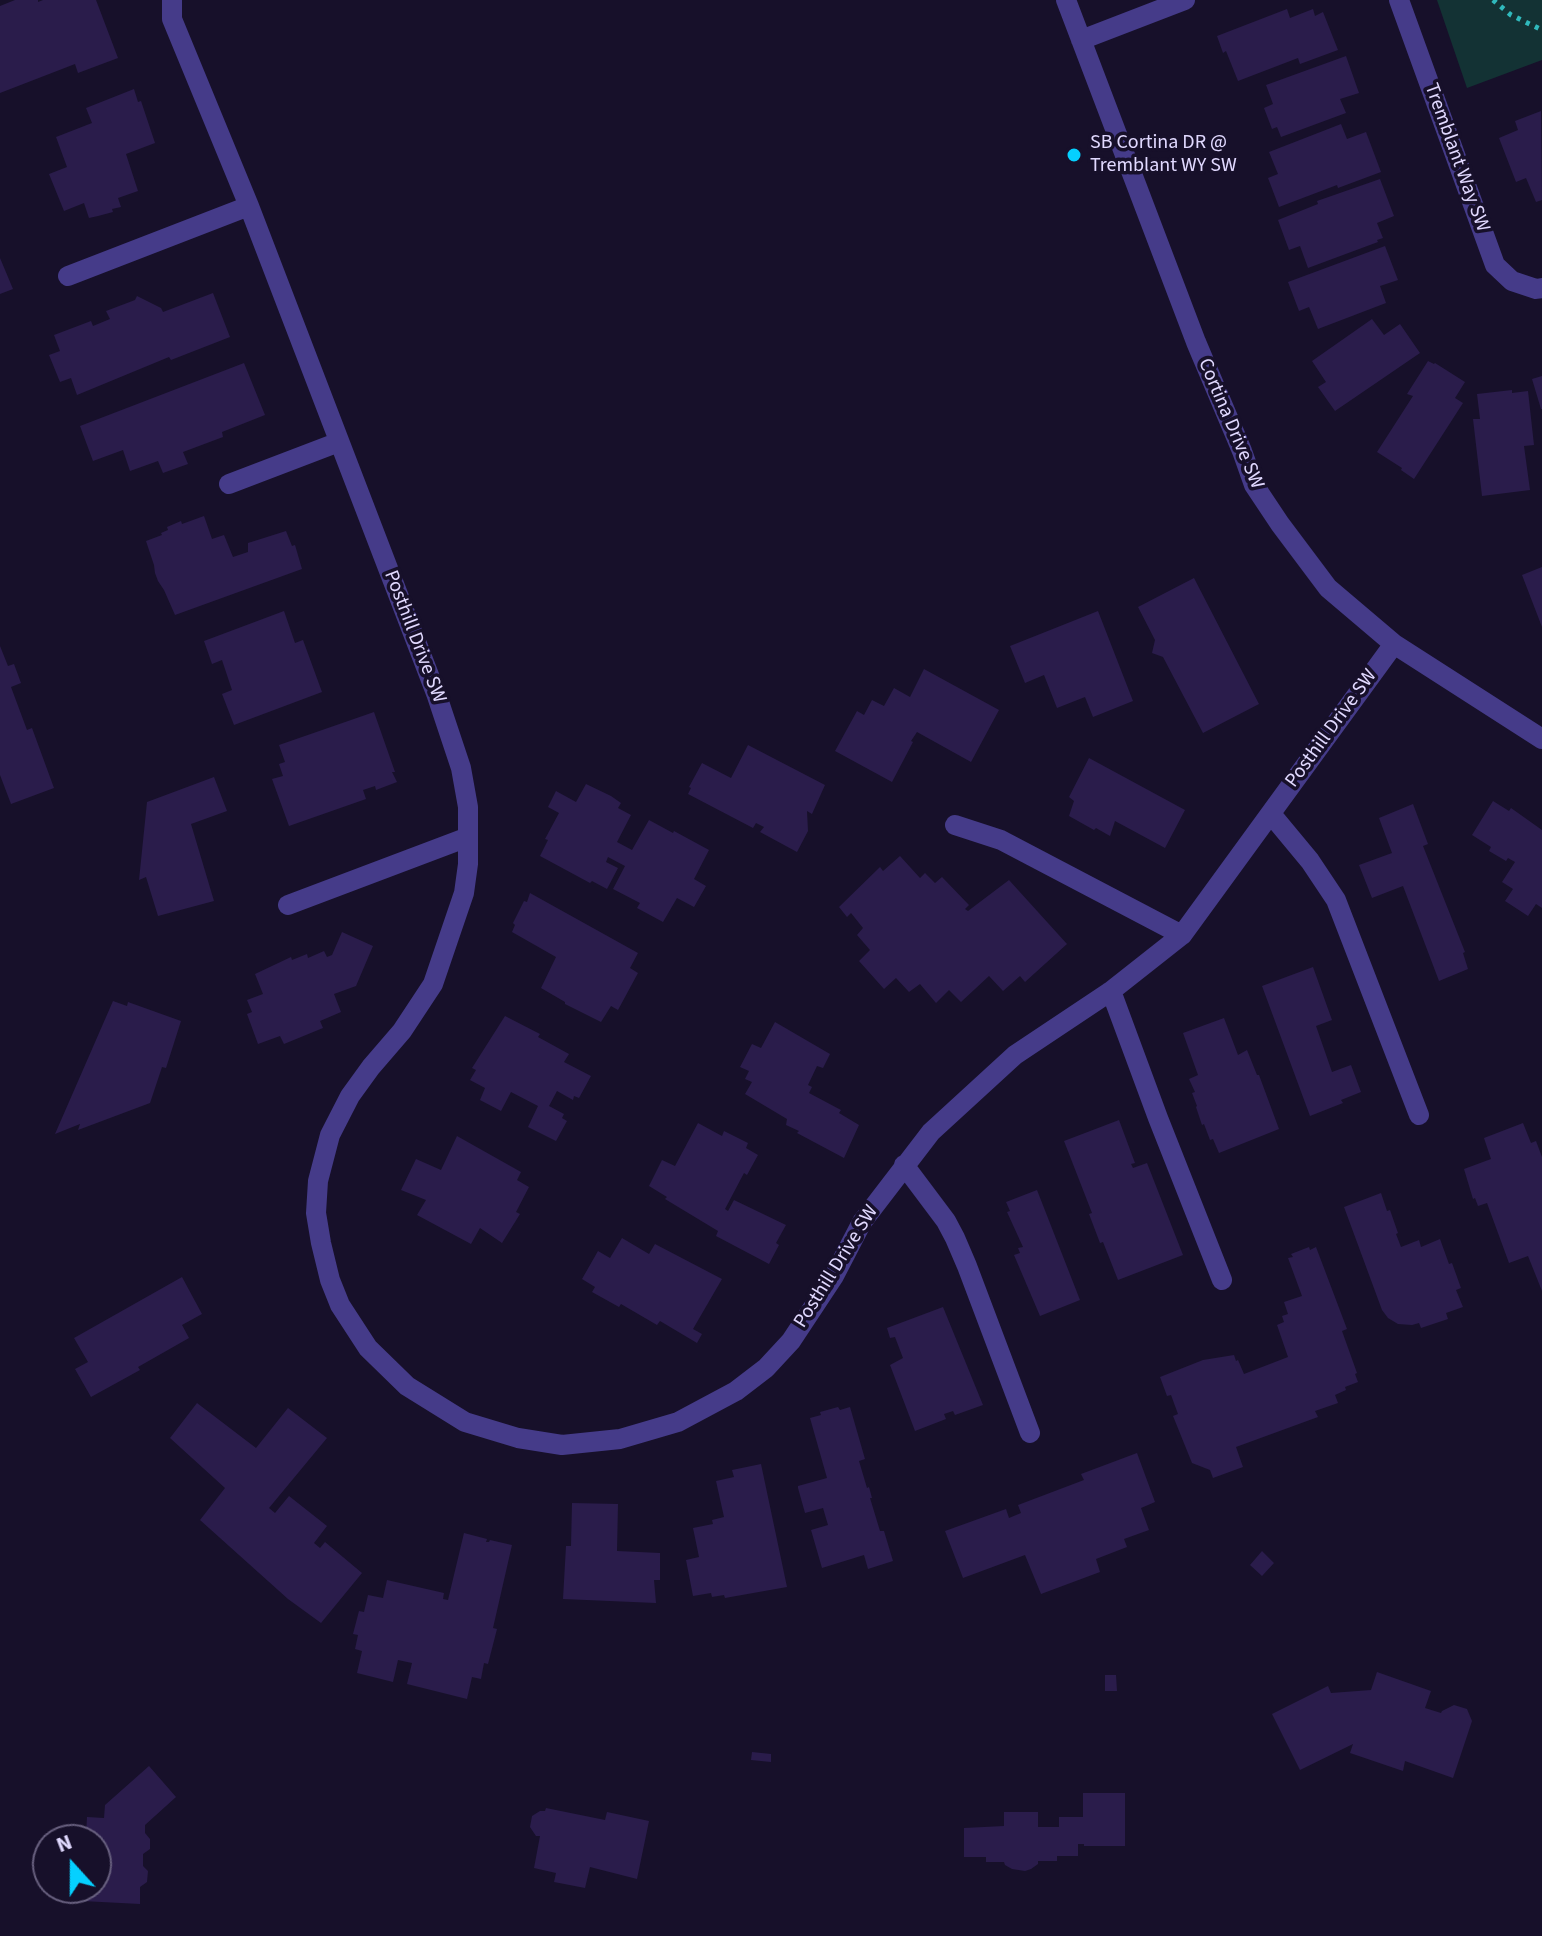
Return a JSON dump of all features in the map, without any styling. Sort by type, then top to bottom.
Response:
[{"type":"street","name":"Posthill Drive SW","points":[[172,0],[172,19],[249,206],[461,768],[468,807],[468,864],[464,893],[433,984],[402,1031],[350,1096],[330,1135],[318,1181],[316,1213],[330,1280],[340,1305],[368,1348],[407,1386],[465,1422],[518,1438],[562,1445],[620,1439],[678,1422],[736,1391],[766,1368],[791,1341],[834,1276],[862,1222],[931,1132],[1015,1055],[1111,991],[1182,935],[1394,644]]},
{"type":"street","name":"Cortina Drive SW","points":[[1066,0],[1254,485],[1328,588],[1394,644],[1542,739]]},
{"type":"street","points":[[1081,40],[1185,0]]},
{"type":"street","name":"Tremblant Way SW","points":[[1399,0],[1495,265],[1512,281],[1542,288]]},
{"type":"street","points":[[68,276],[249,206]]},
{"type":"street","points":[[229,484],[339,442]]},
{"type":"street","points":[[1271,814],[1310,861],[1336,900],[1419,1115]]},
{"type":"street","points":[[955,825],[1001,840],[1182,935]]},
{"type":"street","points":[[288,905],[468,837]]},
{"type":"street","points":[[1111,991],[1222,1280]]},
{"type":"street","points":[[904,1165],[955,1238],[1030,1433]]},
{"type":"path","points":[[1493,0],[1511,15],[1542,30]]},
{"type":"green space","points":[[1437,0],[1542,0],[1542,60],[1467,88]]},
{"type":"building","points":[[15,0],[96,0],[118,58],[78,73],[75,64],[0,93],[0,6]]},
{"type":"building","points":[[1287,9],[1290,18],[1313,9],[1315,16],[1323,12],[1338,50],[1300,64],[1298,58],[1238,81],[1217,36]]},
{"type":"building","points":[[1346,56],[1359,93],[1340,99],[1346,113],[1281,137],[1277,127],[1272,129],[1264,108],[1273,104],[1266,85]]},
{"type":"building","points":[[134,89],[155,143],[126,154],[138,191],[118,198],[121,207],[112,209],[113,212],[89,218],[84,203],[64,211],[49,174],[67,167],[56,137],[92,123],[86,108]]},
{"type":"building","points":[[1541,111],[1542,200],[1536,202],[1526,178],[1516,182],[1499,138],[1518,130],[1515,121]]},
{"type":"building","points":[[1341,124],[1347,139],[1366,132],[1381,172],[1279,207],[1268,178],[1278,174],[1269,152]]},
{"type":"building","points":[[1380,179],[1394,216],[1377,223],[1383,238],[1378,242],[1308,268],[1300,246],[1289,250],[1278,220],[1318,204],[1317,201]]},
{"type":"building","points":[[1385,246],[1398,280],[1380,286],[1386,303],[1318,329],[1309,307],[1299,311],[1288,282]]},
{"type":"building","points":[[0,258],[13,289],[0,294]]},
{"type":"building","points":[[213,293],[230,337],[171,360],[169,357],[77,395],[71,378],[60,382],[49,355],[60,351],[54,335],[91,321],[93,326],[110,319],[106,311],[135,300],[137,296],[163,312]]},
{"type":"building","points":[[1372,319],[1384,335],[1400,324],[1420,353],[1335,411],[1318,387],[1326,382],[1312,361]]},
{"type":"building","points":[[1428,361],[1465,382],[1455,398],[1463,403],[1414,479],[1377,452],[1413,396],[1407,394]]},
{"type":"building","points":[[244,363],[265,415],[222,432],[223,437],[183,452],[188,464],[163,473],[158,461],[130,471],[123,450],[93,461],[80,426]]},
{"type":"building","points":[[1542,376],[1542,409],[1541,409],[1532,379]]},
{"type":"building","points":[[1512,390],[1512,393],[1528,391],[1534,445],[1524,446],[1530,490],[1482,496],[1473,419],[1480,419],[1477,394]]},
{"type":"building","points":[[204,516],[212,539],[224,535],[233,557],[248,552],[248,543],[286,531],[292,546],[295,545],[302,569],[175,615],[158,581],[146,541],[162,535],[168,530],[167,527]]},
{"type":"building","points":[[1542,567],[1542,627],[1522,575]]},
{"type":"building","points":[[1194,578],[1259,704],[1203,733],[1163,657],[1152,653],[1155,640],[1138,607]]},
{"type":"building","points":[[284,611],[295,643],[303,640],[322,692],[234,725],[222,694],[232,690],[222,660],[212,664],[204,641]]},
{"type":"building","points":[[1098,611],[1133,701],[1093,717],[1085,697],[1057,708],[1044,675],[1025,683],[1010,646]]},
{"type":"building","points":[[0,646],[8,666],[14,664],[21,683],[11,687],[27,730],[32,728],[54,788],[11,804],[0,775]]},
{"type":"building","points":[[924,669],[999,710],[971,762],[917,732],[892,782],[835,751],[857,711],[864,715],[872,700],[884,706],[894,688],[910,697]]},
{"type":"building","points":[[374,712],[397,782],[376,790],[375,786],[363,790],[366,799],[289,826],[272,779],[283,776],[279,764],[285,762],[279,745]]},
{"type":"building","points":[[748,745],[825,785],[812,814],[807,811],[808,831],[797,852],[760,832],[764,827],[756,823],[753,828],[688,794],[702,763],[731,778]]},
{"type":"building","points":[[1089,758],[1185,810],[1165,848],[1115,821],[1110,836],[1069,816],[1074,801],[1069,797]]},
{"type":"building","points":[[214,777],[227,811],[191,824],[214,901],[158,916],[146,877],[139,880],[147,802]]},
{"type":"building","points":[[586,784],[611,796],[621,803],[618,808],[631,815],[617,842],[632,850],[649,820],[709,850],[694,879],[706,886],[694,907],[677,898],[663,922],[637,908],[640,903],[613,889],[625,866],[608,857],[606,862],[618,868],[607,889],[540,856],[559,813],[548,807],[556,791],[576,802]]},
{"type":"building","points":[[1493,801],[1509,811],[1511,808],[1542,830],[1542,908],[1536,904],[1528,916],[1505,901],[1513,889],[1502,882],[1515,862],[1508,858],[1506,861],[1489,851],[1491,847],[1472,835]]},
{"type":"building","points":[[1413,804],[1428,844],[1423,846],[1465,952],[1468,969],[1439,981],[1403,886],[1372,898],[1359,865],[1392,853],[1379,818]]},
{"type":"building","points":[[900,856],[920,878],[925,873],[935,883],[942,877],[969,905],[965,909],[968,911],[1009,880],[1067,944],[1025,982],[1020,976],[1003,991],[989,976],[961,1002],[949,990],[936,1003],[920,984],[909,992],[896,978],[884,989],[859,961],[870,950],[857,935],[863,928],[851,913],[847,917],[839,907],[880,867],[883,871]]},
{"type":"building","points":[[530,893],[638,953],[630,968],[638,973],[618,1010],[611,1006],[601,1022],[541,988],[556,957],[512,932],[513,923]]},
{"type":"building","points":[[342,932],[373,946],[356,986],[334,994],[341,1012],[320,1021],[323,1028],[284,1044],[280,1036],[258,1044],[247,1014],[252,1012],[247,1000],[263,994],[255,974],[291,957],[292,960],[307,954],[308,958],[324,951],[327,957],[332,955]]},
{"type":"building","points":[[1313,967],[1332,1020],[1316,1026],[1332,1072],[1351,1065],[1361,1092],[1310,1116],[1262,986]]},
{"type":"building","points":[[113,1001],[127,1006],[128,1002],[181,1021],[166,1068],[162,1067],[150,1103],[78,1130],[80,1124],[55,1134]]},
{"type":"building","points":[[505,1016],[569,1054],[564,1062],[591,1076],[579,1098],[574,1096],[573,1100],[557,1091],[549,1106],[564,1114],[562,1118],[567,1121],[556,1141],[528,1127],[538,1106],[511,1092],[501,1111],[480,1100],[485,1088],[470,1080],[476,1070],[472,1068]]},
{"type":"building","points":[[1224,1018],[1238,1055],[1247,1050],[1279,1129],[1219,1153],[1202,1125],[1196,1107],[1192,1093],[1195,1092],[1189,1079],[1198,1075],[1183,1033]]},
{"type":"building","points":[[775,1022],[830,1054],[823,1068],[817,1066],[808,1085],[812,1087],[809,1093],[841,1110],[839,1113],[859,1125],[844,1158],[797,1133],[799,1131],[786,1125],[787,1119],[745,1094],[752,1082],[745,1079],[749,1071],[740,1067],[752,1044],[761,1048]]},
{"type":"building","points":[[1119,1120],[1135,1163],[1131,1164],[1133,1168],[1147,1163],[1183,1255],[1118,1280],[1103,1242],[1100,1243],[1089,1214],[1092,1213],[1064,1141]]},
{"type":"building","points":[[698,1123],[722,1136],[724,1131],[748,1143],[746,1148],[758,1155],[747,1175],[744,1173],[725,1209],[728,1211],[734,1200],[786,1225],[769,1264],[716,1236],[718,1231],[649,1186],[662,1160],[675,1166]]},
{"type":"building","points":[[1523,1123],[1531,1143],[1536,1141],[1542,1157],[1542,1291],[1528,1256],[1509,1263],[1487,1203],[1478,1206],[1473,1199],[1464,1169],[1491,1159],[1484,1138]]},
{"type":"building","points":[[457,1136],[521,1172],[517,1180],[529,1187],[516,1212],[520,1214],[502,1243],[480,1228],[471,1244],[417,1215],[426,1200],[401,1190],[416,1159],[441,1170]]},
{"type":"building","points":[[1037,1190],[1080,1300],[1040,1316],[1014,1255],[1020,1253],[1018,1248],[1023,1247],[1007,1212],[1010,1211],[1006,1202]]},
{"type":"building","points":[[1381,1193],[1387,1211],[1390,1210],[1401,1247],[1419,1240],[1421,1247],[1440,1239],[1461,1288],[1456,1290],[1463,1307],[1446,1313],[1448,1319],[1421,1328],[1419,1323],[1398,1324],[1382,1310],[1344,1207]]},
{"type":"building","points":[[622,1238],[649,1254],[655,1244],[722,1279],[693,1329],[702,1334],[697,1343],[660,1321],[657,1325],[621,1304],[619,1307],[592,1292],[595,1287],[582,1279],[598,1251],[610,1258]]},
{"type":"building","points":[[1309,1247],[1310,1250],[1316,1247],[1347,1329],[1342,1331],[1358,1382],[1335,1395],[1338,1403],[1315,1411],[1318,1417],[1236,1447],[1243,1467],[1213,1478],[1210,1470],[1192,1463],[1173,1416],[1178,1414],[1171,1395],[1167,1396],[1160,1377],[1203,1360],[1234,1355],[1244,1374],[1288,1357],[1277,1325],[1284,1322],[1282,1316],[1288,1314],[1284,1302],[1302,1296],[1288,1258]]},
{"type":"building","points":[[182,1277],[202,1314],[182,1325],[189,1338],[91,1397],[75,1369],[88,1362],[74,1338]]},
{"type":"building","points":[[943,1307],[983,1405],[955,1415],[953,1411],[944,1414],[946,1419],[915,1431],[890,1365],[903,1358],[895,1337],[890,1338],[887,1328]]},
{"type":"building","points":[[197,1403],[256,1448],[288,1408],[327,1438],[269,1508],[275,1513],[289,1496],[327,1526],[314,1543],[320,1548],[325,1542],[362,1573],[321,1623],[288,1599],[200,1520],[225,1488],[170,1438]]},
{"type":"building","points":[[838,1407],[840,1410],[850,1407],[865,1459],[859,1461],[880,1531],[884,1531],[893,1561],[868,1569],[864,1555],[822,1568],[811,1530],[828,1525],[823,1508],[805,1513],[798,1488],[827,1478],[810,1418]]},
{"type":"building","points":[[1137,1453],[1155,1502],[1141,1508],[1149,1530],[1124,1539],[1127,1547],[1096,1559],[1100,1572],[1041,1594],[1025,1555],[963,1578],[945,1531],[1006,1509],[1009,1518],[1021,1513],[1018,1505],[1084,1480],[1081,1474]]},
{"type":"building","points":[[761,1464],[787,1587],[725,1598],[724,1595],[712,1597],[711,1593],[693,1596],[686,1560],[699,1557],[693,1528],[713,1524],[712,1520],[724,1517],[716,1481],[734,1477],[732,1470]]},
{"type":"building","points":[[572,1503],[618,1504],[617,1551],[660,1553],[660,1580],[654,1580],[656,1603],[563,1599],[566,1546],[571,1546]]},
{"type":"building","points":[[464,1533],[487,1539],[486,1542],[490,1540],[512,1545],[488,1664],[484,1663],[481,1679],[472,1677],[467,1699],[407,1684],[412,1663],[398,1660],[393,1682],[357,1673],[362,1651],[355,1649],[358,1635],[353,1634],[359,1611],[364,1612],[368,1595],[383,1598],[387,1580],[444,1593],[443,1599],[448,1600]]},
{"type":"building","points":[[1262,1551],[1274,1563],[1262,1576],[1250,1565]]},
{"type":"building","points":[[1377,1672],[1431,1691],[1425,1708],[1441,1713],[1454,1705],[1467,1709],[1472,1721],[1453,1778],[1405,1761],[1403,1771],[1350,1753],[1353,1744],[1300,1770],[1272,1714],[1328,1686],[1331,1693],[1371,1690]]},
{"type":"building","points":[[1105,1675],[1116,1675],[1117,1691],[1105,1691]]},
{"type":"building","points":[[752,1752],[771,1754],[771,1762],[751,1760]]},
{"type":"building","points":[[149,1766],[176,1797],[145,1825],[150,1849],[143,1854],[143,1866],[148,1871],[147,1882],[140,1887],[140,1904],[112,1903],[112,1824],[87,1824],[87,1817],[104,1818],[105,1805]]},
{"type":"building","points":[[1083,1793],[1125,1793],[1125,1846],[1078,1844],[1078,1856],[1057,1856],[1057,1861],[1038,1861],[1025,1871],[1012,1869],[1004,1862],[986,1862],[986,1857],[964,1857],[964,1828],[1004,1826],[1004,1812],[1038,1812],[1038,1827],[1059,1827],[1059,1817],[1083,1817]]},
{"type":"building","points":[[546,1808],[605,1820],[607,1812],[649,1821],[637,1879],[590,1867],[585,1888],[554,1882],[556,1873],[534,1868],[540,1836],[536,1836],[530,1827],[532,1816]]},
{"type":"place","name":"SB Cortina DR @ Tremblant WY SW","points":[[1074,155]]}]
